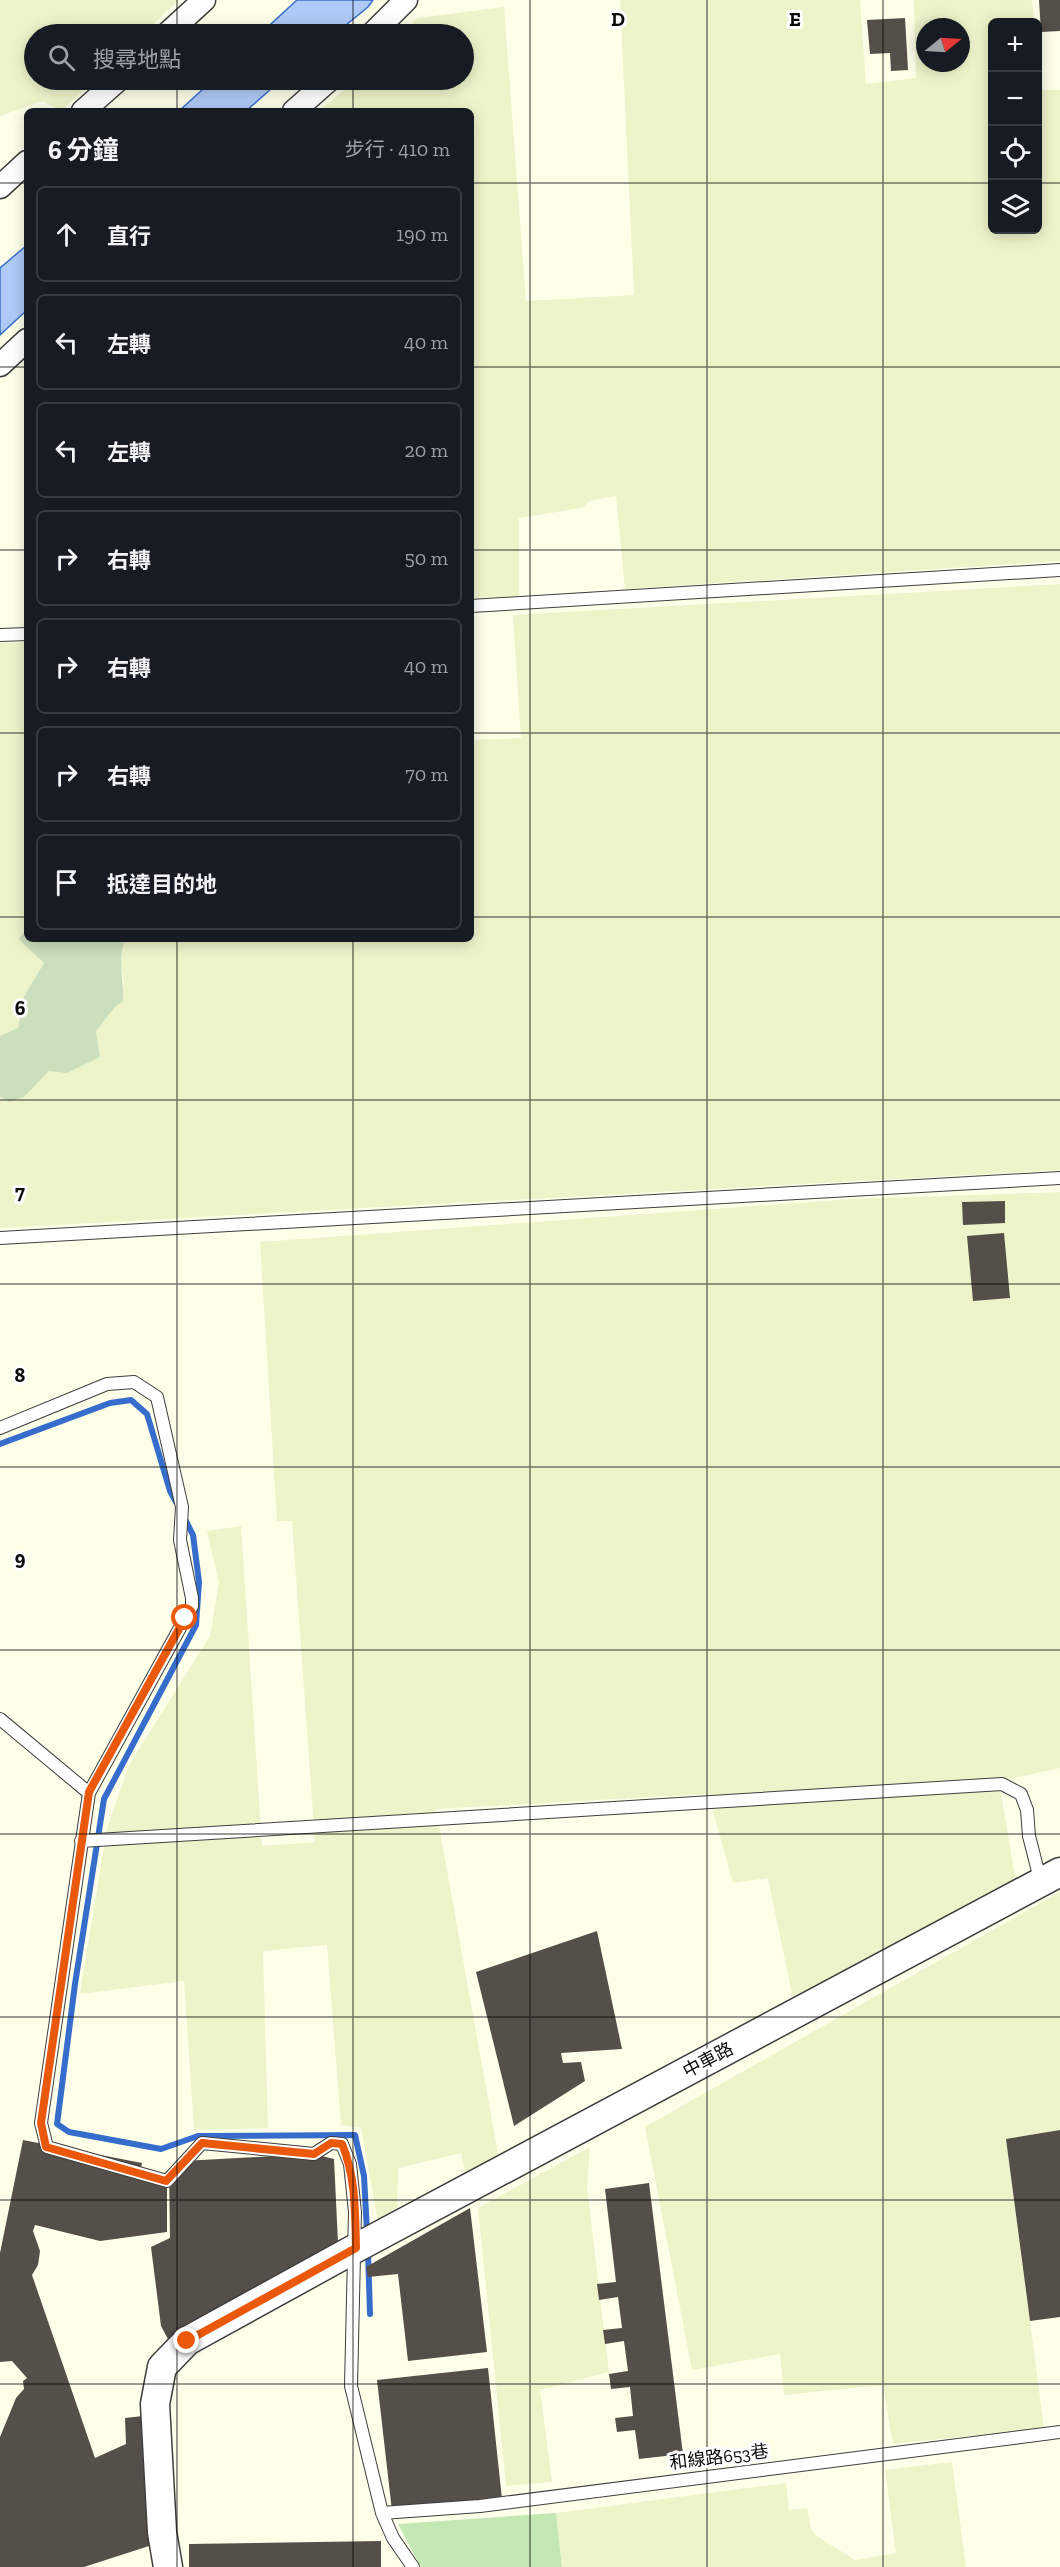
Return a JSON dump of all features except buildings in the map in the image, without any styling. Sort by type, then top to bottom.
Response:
[{"type":"street","points":[[178,24],[204,0]]},
{"type":"street","points":[[382,24],[406,0]]},
{"type":"street","points":[[86,108],[106,90]]},
{"type":"street","points":[[297,108],[318,90]]},
{"type":"street","points":[[0,187],[24,165]]},
{"type":"street","points":[[0,365],[24,343]]},
{"type":"street","name":"中車路","points":[[168,2567],[162,2532],[155,2404],[162,2367],[187,2341],[356,2248],[1051,1878]]},
{"type":"lane","points":[[474,606],[1060,570]]},
{"type":"lane","points":[[0,635],[24,634]]},
{"type":"lane","points":[[0,1238],[1060,1178]]},
{"type":"lane","points":[[0,1428],[107,1384],[134,1382],[157,1397],[182,1507],[180,1540],[192,1598],[192,1606],[89,1792],[41,2123],[46,2147],[166,2181],[202,2143],[314,2154],[331,2143],[342,2144],[350,2164],[355,2212],[356,2248],[351,2386],[382,2513],[393,2538],[413,2567]]},
{"type":"lane","points":[[0,1719],[89,1792]]},
{"type":"lane","points":[[81,1841],[1002,1784],[1021,1794],[1027,1810],[1029,1836],[1051,1878]]},
{"type":"lane","name":"和線路653巷","points":[[382,2513],[480,2506],[1060,2432]]},
{"type":"green space","points":[[0,0],[179,0],[153,24],[24,24],[24,90],[84,90],[64,108],[55,108],[42,101],[0,116]]},
{"type":"green space","points":[[620,0],[860,0],[866,84],[916,78],[914,0],[1032,0],[1034,18],[988,18],[988,234],[1042,234],[1042,90],[1060,90],[1060,561],[625,589],[616,496],[589,501],[582,508],[519,518],[519,596],[474,598],[474,108],[323,108],[344,90],[474,90],[474,24],[412,24],[417,18],[504,7],[526,301],[634,295]]},
{"type":"green space","points":[[1060,584],[1060,1170],[0,1228],[0,1097],[10,1102],[24,1097],[49,1071],[96,1031],[115,1007],[124,982],[119,954],[124,942],[474,942],[474,740],[521,738],[513,615]]},
{"type":"green space","points":[[24,642],[24,933],[18,939],[44,963],[24,996],[18,1028],[1,1036],[0,1039],[0,643]]},
{"type":"green space","points":[[24,933],[24,942],[124,942],[121,962],[123,1001],[115,1007],[96,1031],[100,1057],[67,1073],[49,1071],[24,1097],[10,1102],[0,1097],[0,1036],[18,1028],[24,996],[44,963],[18,939]]},
{"type":"green space","points":[[1060,1192],[1060,1768],[999,1781],[1016,1882],[793,1999],[768,1878],[733,1883],[708,1794],[436,1809],[498,2154],[466,2176],[461,2153],[398,2168],[397,2214],[378,2222],[361,2128],[341,2125],[327,1945],[263,1951],[268,2128],[194,2130],[184,1981],[80,1994],[107,1828],[129,1765],[210,1636],[219,1583],[207,1531],[241,1526],[262,1846],[315,1842],[292,1521],[277,1521],[260,1242],[851,1199]]},
{"type":"green space","points":[[1060,1892],[1060,2130],[1006,2139],[1044,2428],[893,2444],[883,2385],[784,2395],[780,2354],[692,2370],[645,2127]]},
{"type":"green space","points":[[590,2147],[587,2187],[609,2372],[540,2390],[552,2482],[506,2486],[478,2208]]},
{"type":"green space","points":[[952,2462],[966,2567],[562,2567],[556,2513],[786,2483],[789,2510],[807,2508],[811,2529],[817,2536],[855,2560],[896,2553],[885,2470]]},
{"type":"green space","points":[[556,2513],[562,2567],[421,2567],[398,2524]]},
{"type":"water","points":[[297,0],[373,0],[347,24],[271,24]]},
{"type":"water","points":[[202,90],[270,90],[249,108],[182,108]]},
{"type":"water","points":[[24,248],[24,313],[0,335],[0,268]]},
{"type":"waterway","points":[[0,1444],[110,1403],[131,1400],[147,1414],[170,1491],[176,1502]]},
{"type":"waterway","points":[[184,1517],[193,1535],[199,1582],[196,1625],[104,1799],[75,1984],[57,2124],[69,2132],[161,2149],[198,2136],[355,2135],[364,2176],[367,2232]]},
{"type":"waterway","points":[[368,2252],[370,2314]]},
{"type":"route","points":[[185,1618],[89,1792],[41,2123],[46,2147],[166,2181],[202,2143],[314,2154],[331,2143],[342,2144],[350,2164],[356,2248],[187,2341]]}]
